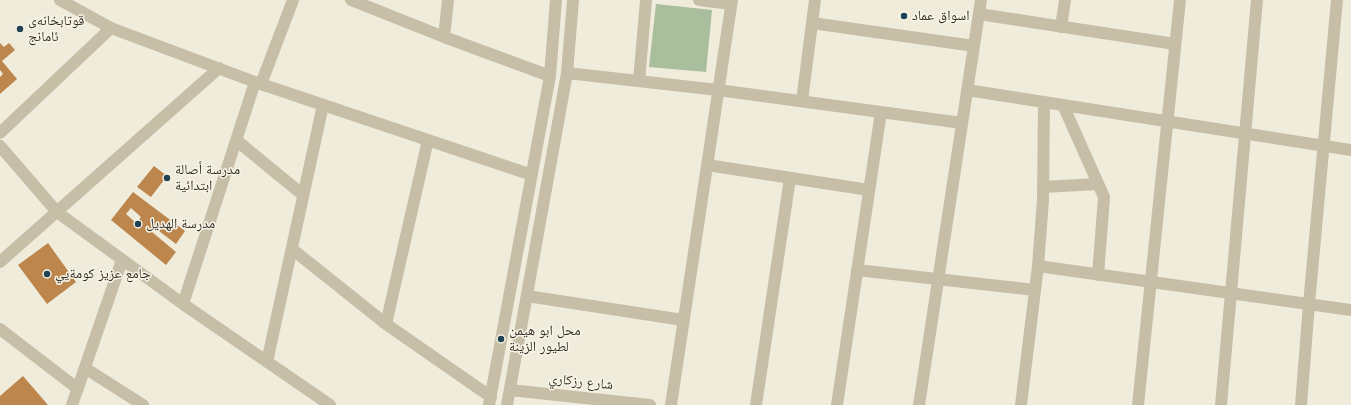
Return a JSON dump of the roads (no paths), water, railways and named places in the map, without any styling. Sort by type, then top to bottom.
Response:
[{"type":"street","points":[[60,0],[111,28],[258,83],[532,175]]},
{"type":"street","points":[[183,304],[236,140],[293,0]]},
{"type":"street","points":[[351,0],[444,37],[550,76]]},
{"type":"street","points":[[444,37],[448,0]]},
{"type":"street","points":[[292,249],[386,324],[490,401],[550,76],[556,0]]},
{"type":"street","points":[[507,405],[567,73],[573,0]]},
{"type":"street","points":[[639,81],[646,0]]},
{"type":"street","points":[[670,405],[731,2],[699,0]]},
{"type":"street","points":[[802,101],[815,0]]},
{"type":"street","points":[[919,405],[937,279],[981,0]]},
{"type":"street","points":[[1061,27],[1065,0]]},
{"type":"street","points":[[1139,404],[1180,0]]},
{"type":"street","points":[[1220,405],[1257,0]]},
{"type":"street","points":[[1302,405],[1309,304],[1337,0]]},
{"type":"street","points":[[979,14],[1175,44]]},
{"type":"street","points":[[812,23],[974,46]]},
{"type":"street","points":[[0,133],[111,28]]},
{"type":"street","points":[[0,262],[219,68]]},
{"type":"street","points":[[567,73],[718,90],[962,124]]},
{"type":"street","points":[[967,90],[1351,150]]},
{"type":"street","points":[[1021,405],[1038,266],[1043,187],[1044,102]]},
{"type":"street","points":[[267,362],[323,105]]},
{"type":"street","points":[[1063,105],[1104,197],[1098,274]]},
{"type":"street","points":[[837,405],[881,112]]},
{"type":"street","points":[[540,127],[557,131]]},
{"type":"street","points":[[236,140],[303,195]]},
{"type":"street","points":[[386,324],[428,140]]},
{"type":"street","points":[[0,146],[57,212],[183,304],[330,405]]},
{"type":"street","points":[[707,165],[869,190]]},
{"type":"street","points":[[756,405],[790,178]]},
{"type":"street","points":[[1043,187],[1098,184]]},
{"type":"street","points":[[72,405],[122,260]]},
{"type":"street","points":[[1038,266],[1351,310]]},
{"type":"street","points":[[857,270],[1035,290]]},
{"type":"street","points":[[527,296],[683,320]]},
{"type":"street","points":[[0,329],[78,389]]},
{"type":"street","points":[[85,368],[143,405]]},
{"type":"street","name":"شارع رزكاري","points":[[510,390],[560,400],[650,405]]},
{"type":"place","name":"اسواق عماد","points":[[904,16]]},
{"type":"place","name":"قوتابخانەى ئامانج","points":[[20,29]]},
{"type":"place","name":"مدرسة أصالة ابتدائية","points":[[167,178]]},
{"type":"place","name":"مدرسة الهديل","points":[[138,224]]},
{"type":"place","name":"جامع عزيز كومةيي","points":[[47,274]]},
{"type":"place","name":"محل ابو هيمن لطيور الزينة","points":[[501,339]]}]
